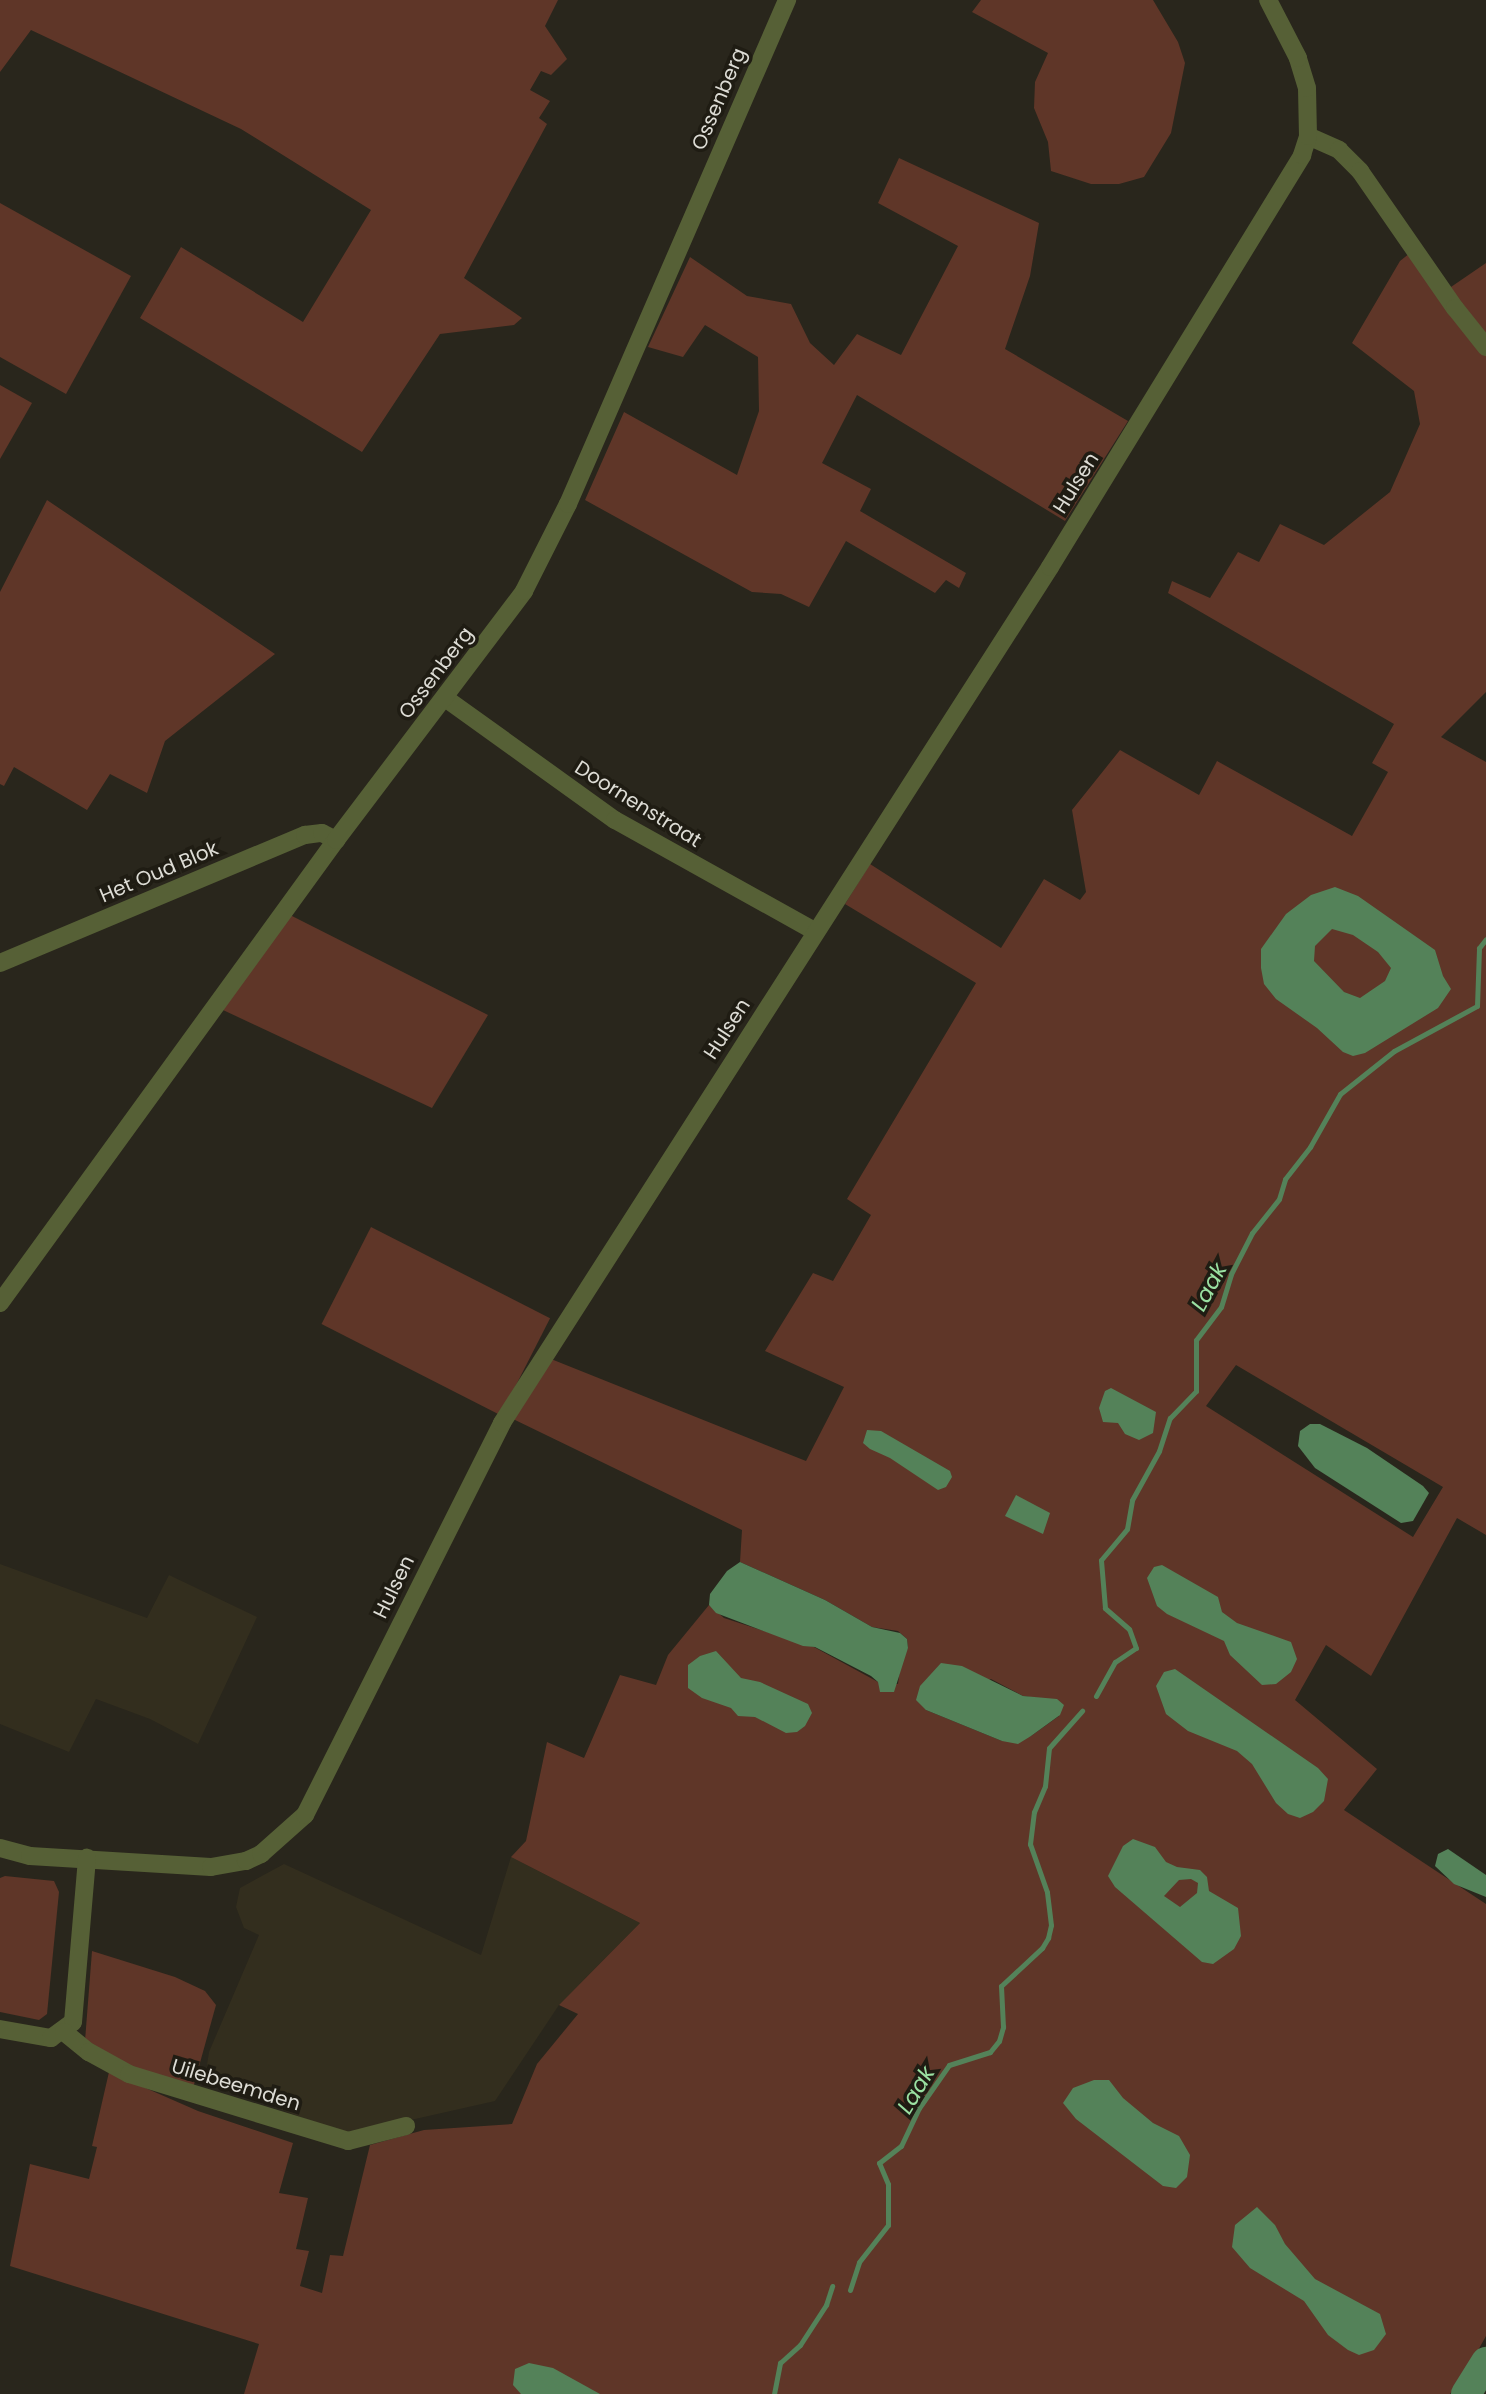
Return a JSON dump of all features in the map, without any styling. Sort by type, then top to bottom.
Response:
[{"type":"street","name":"Ossenberg","points":[[0,1303],[336,840],[524,591],[568,504],[787,0]]},
{"type":"street","name":"Hulsen","points":[[2,1849],[30,1856],[191,1867],[229,1865],[246,1861],[274,1846],[305,1815],[502,1423],[1050,567],[1295,169],[1308,136],[1307,88],[1298,58],[1268,0]]},
{"type":"street","points":[[1308,136],[1339,150],[1360,171],[1455,308],[1486,347]]},
{"type":"street","name":"Doornenstraat","points":[[445,698],[615,820],[816,932]]},
{"type":"street","name":"Het Oud Blok","points":[[0,963],[305,835],[322,833],[336,840]]},
{"type":"street","points":[[0,2029],[51,2038],[64,2032],[73,2022],[87,1858]]},
{"type":"street","name":"Uilebeemden","points":[[64,2032],[89,2052],[129,2074],[348,2141],[406,2126]]},
{"type":"shaded area","points":[[0,0],[558,0],[545,26],[567,59],[551,75],[541,71],[530,90],[550,101],[539,118],[547,124],[464,278],[522,318],[514,325],[440,334],[362,452],[140,318],[181,247],[303,322],[371,210],[241,129],[31,30],[0,72]]},
{"type":"shaded area","points":[[981,0],[1153,0],[1178,42],[1185,63],[1171,133],[1144,177],[1119,184],[1091,184],[1051,171],[1048,142],[1034,108],[1035,82],[1048,53],[972,12]]},
{"type":"shaded area","points":[[899,158],[1039,223],[1030,276],[1005,349],[1128,421],[1065,521],[857,395],[822,463],[871,489],[860,511],[966,573],[959,588],[946,580],[935,593],[846,541],[809,607],[781,594],[752,592],[585,500],[624,412],[737,475],[759,411],[758,357],[705,325],[683,357],[648,347],[690,257],[747,296],[791,304],[810,343],[834,365],[857,334],[901,355],[958,246],[878,203]]},
{"type":"shaded area","points":[[0,203],[131,276],[66,394],[0,357]]},
{"type":"shaded area","points":[[1410,253],[1486,353],[1486,692],[1441,737],[1486,762],[1486,1535],[1457,1518],[1371,1676],[1326,1645],[1295,1700],[1377,1769],[1344,1810],[1486,1904],[1486,2336],[1467,2370],[1450,2394],[244,2394],[259,2344],[10,2266],[30,2164],[89,2179],[97,2147],[92,2146],[109,2072],[198,2111],[293,2143],[279,2193],[308,2198],[296,2249],[309,2251],[300,2286],[322,2293],[330,2255],[343,2256],[370,2145],[424,2130],[512,2124],[537,2064],[578,2014],[559,2005],[640,1923],[511,1857],[526,1841],[547,1742],[584,1758],[620,1675],[656,1685],[668,1655],[709,1605],[724,1618],[814,1647],[878,1682],[898,1684],[901,1660],[908,1648],[907,1639],[898,1631],[872,1627],[825,1600],[740,1562],[742,1530],[513,1419],[551,1359],[806,1461],[844,1387],[765,1351],[813,1273],[833,1281],[871,1215],[847,1199],[976,983],[845,904],[870,864],[1001,948],[1044,879],[1080,900],[1086,892],[1072,810],[1120,750],[1199,795],[1217,761],[1352,836],[1388,772],[1372,763],[1394,724],[1168,593],[1172,581],[1210,598],[1238,552],[1259,562],[1280,524],[1324,545],[1390,492],[1420,424],[1414,391],[1352,343],[1400,261]],"holes":[[[1236,1365],[1443,1487],[1413,1537],[1206,1406]],[[991,1679],[1023,1696],[1051,1700],[1059,1716],[1031,1736],[1002,1741],[926,1710]]]},
{"type":"shaded area","points":[[1486,263],[1486,334],[1448,289]]},
{"type":"shaded area","points":[[0,385],[32,403],[0,459]]},
{"type":"shaded area","points":[[47,500],[275,654],[165,741],[147,793],[110,774],[87,810],[14,767],[4,786],[0,784],[0,592]]},
{"type":"shaded area","points":[[1335,887],[1358,896],[1435,950],[1443,976],[1451,989],[1438,1008],[1365,1053],[1353,1056],[1343,1052],[1317,1028],[1276,999],[1264,984],[1261,949],[1286,914],[1311,895]],"holes":[[[1332,929],[1353,935],[1378,952],[1391,968],[1385,981],[1360,998],[1344,992],[1314,961],[1315,946]]]},
{"type":"shaded area","points":[[290,915],[488,1015],[432,1108],[223,1010]]},
{"type":"shaded area","points":[[371,1227],[550,1318],[501,1415],[322,1324]]},
{"type":"shaded area","points":[[1111,1388],[1156,1412],[1153,1433],[1139,1440],[1125,1434],[1118,1423],[1103,1422],[1099,1408],[1105,1391]]},
{"type":"shaded area","points":[[1310,1424],[1320,1424],[1367,1448],[1423,1486],[1429,1493],[1413,1521],[1401,1523],[1315,1468],[1298,1446],[1300,1431]]},
{"type":"shaded area","points":[[867,1430],[881,1431],[950,1471],[952,1477],[946,1487],[938,1490],[890,1458],[870,1449],[863,1443]]},
{"type":"shaded area","points":[[1016,1495],[1050,1513],[1043,1534],[1005,1516]]},
{"type":"shaded area","points":[[740,1562],[825,1600],[872,1627],[900,1633],[907,1639],[908,1648],[894,1692],[880,1692],[878,1682],[871,1676],[815,1647],[803,1646],[716,1613],[709,1605],[710,1594],[727,1571]]},
{"type":"shaded area","points":[[0,1564],[147,1618],[169,1575],[257,1617],[198,1744],[150,1719],[96,1699],[69,1752],[0,1724]]},
{"type":"shaded area","points":[[1162,1565],[1218,1597],[1222,1612],[1237,1623],[1291,1642],[1297,1659],[1291,1672],[1276,1684],[1262,1685],[1230,1655],[1224,1641],[1167,1614],[1157,1606],[1147,1578],[1154,1567]]},
{"type":"shaded area","points":[[716,1651],[741,1678],[760,1682],[808,1704],[812,1713],[805,1726],[797,1732],[786,1733],[755,1717],[738,1716],[731,1708],[702,1698],[688,1688],[688,1665],[700,1656]]},
{"type":"shaded area","points":[[941,1663],[962,1666],[1023,1696],[1057,1699],[1064,1705],[1060,1715],[1018,1744],[1002,1741],[926,1710],[916,1700],[920,1686]]},
{"type":"shaded area","points":[[1175,1669],[1318,1768],[1328,1779],[1324,1801],[1313,1812],[1300,1818],[1288,1814],[1276,1803],[1252,1764],[1237,1751],[1188,1731],[1166,1714],[1156,1686],[1164,1672]]},
{"type":"shaded area","points":[[1133,1839],[1155,1847],[1166,1862],[1200,1870],[1207,1877],[1209,1891],[1238,1908],[1241,1936],[1234,1949],[1213,1964],[1202,1962],[1115,1887],[1108,1876],[1123,1846]],"holes":[[[1191,1879],[1198,1883],[1197,1893],[1180,1907],[1164,1896],[1179,1880]]]},
{"type":"shaded area","points":[[1448,1849],[1486,1875],[1486,1897],[1454,1884],[1435,1866],[1438,1854]]},
{"type":"shaded area","points":[[511,1857],[640,1923],[559,2005],[495,2101],[344,2135],[205,2078],[209,2052],[259,1935],[244,1928],[236,1907],[240,1888],[284,1864],[481,1955]]},
{"type":"shaded area","points":[[0,1878],[54,1881],[59,1892],[47,2014],[39,2020],[0,2012]]},
{"type":"shaded area","points":[[92,1951],[175,1977],[205,1991],[216,2005],[193,2088],[134,2070],[85,2041]]},
{"type":"shaded area","points":[[1094,2080],[1109,2080],[1123,2098],[1153,2123],[1179,2136],[1190,2155],[1187,2177],[1176,2188],[1163,2186],[1076,2119],[1063,2103],[1073,2088]]},
{"type":"shaded area","points":[[1257,2207],[1275,2225],[1285,2244],[1315,2279],[1380,2314],[1386,2334],[1374,2350],[1359,2355],[1348,2350],[1328,2335],[1304,2301],[1250,2268],[1232,2247],[1235,2225]]},
{"type":"shaded area","points":[[529,2363],[553,2368],[600,2394],[521,2394],[513,2385],[515,2369]]},
{"type":"waterway","name":"Laak","points":[[1096,1696],[1115,1662],[1136,1648],[1129,1629],[1105,1608],[1101,1560],[1127,1529],[1132,1500],[1159,1451],[1170,1418],[1196,1391],[1196,1340],[1221,1307],[1231,1274],[1252,1233],[1279,1199],[1285,1179],[1310,1147],[1340,1094],[1394,1051],[1477,1006],[1479,948],[1486,939]]},
{"type":"waterway","name":"Laak","points":[[850,2290],[859,2262],[888,2225],[888,2184],[879,2163],[901,2146],[919,2108],[949,2065],[990,2052],[999,2041],[1003,2027],[1001,1986],[1042,1948],[1048,1938],[1051,1925],[1047,1892],[1030,1844],[1034,1812],[1045,1786],[1049,1748],[1082,1711]]},
{"type":"waterway","name":"Laak","points":[[774,2394],[780,2363],[800,2345],[826,2305],[832,2286]]},
{"type":"waterway","points":[[1466,2394],[1486,2362]]}]
